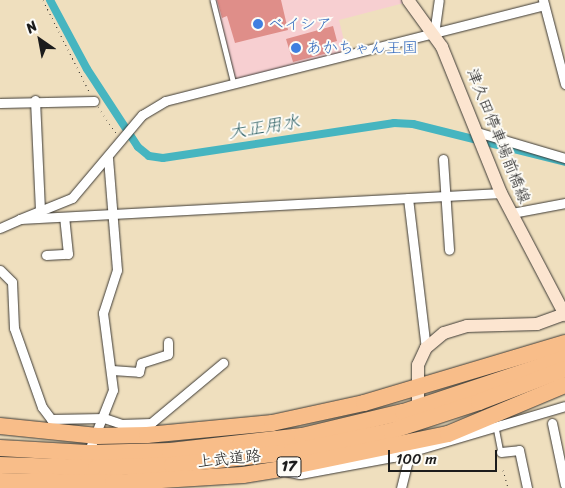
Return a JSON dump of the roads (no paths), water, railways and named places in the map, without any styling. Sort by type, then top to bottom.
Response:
[{"type":"highway","points":[[0,426],[93,442],[147,435],[273,427],[417,395],[565,343]]},
{"type":"highway","name":"上武道路","points":[[0,448],[88,453],[170,451],[302,436],[403,412],[565,358]]},
{"type":"highway","name":"上武道路","points":[[0,465],[96,468],[163,465],[291,452],[391,430],[479,402],[565,369]]},
{"type":"highway","name":"17","points":[[0,481],[207,478],[279,463],[430,439],[485,421],[565,385]]},
{"type":"main road","name":"津久田停車場前橋線","points":[[408,0],[434,34],[456,75],[501,193],[565,315]]},
{"type":"main road","points":[[417,395],[418,365],[426,348],[437,337],[458,328],[527,326],[550,321],[565,315]]},
{"type":"main road","points":[[425,422],[430,439]]},
{"type":"street","points":[[434,34],[439,0]]},
{"type":"street","points":[[0,228],[72,198],[151,107],[165,101],[434,34],[543,3],[565,84]]},
{"type":"street","points":[[0,102],[35,100],[94,101]]},
{"type":"street","points":[[35,100],[40,211]]},
{"type":"street","points":[[479,137],[565,158]]},
{"type":"street","points":[[93,442],[104,418],[113,390],[112,370],[103,313],[117,270],[108,157]]},
{"type":"street","points":[[443,159],[449,250]]},
{"type":"street","points":[[20,219],[501,193]]},
{"type":"street","points":[[408,198],[426,348]]},
{"type":"street","points":[[512,213],[565,203]]},
{"type":"street","points":[[46,255],[68,254],[64,218]]},
{"type":"street","points":[[0,270],[12,282],[14,328],[42,407],[51,419],[104,418],[121,424],[151,423],[222,363]]},
{"type":"street","points":[[112,370],[139,372],[141,364],[168,354],[168,342]]},
{"type":"street","points":[[279,463],[300,474],[410,453],[565,406]]},
{"type":"street","points":[[552,424],[565,483]]},
{"type":"street","points":[[501,454],[519,450],[527,488]]},
{"type":"street","points":[[401,488],[410,453]]},
{"type":"lane","points":[[213,0],[234,84]]},
{"type":"lane","points":[[496,427],[501,454]]},
{"type":"waterway","name":"大正用水","points":[[50,0],[87,69],[138,147],[149,156],[163,158],[394,123],[413,124],[565,162]]},
{"type":"place","name":"ベイシア","points":[[258,24]]},
{"type":"place","name":"あかちゃん王国","points":[[296,48]]}]
